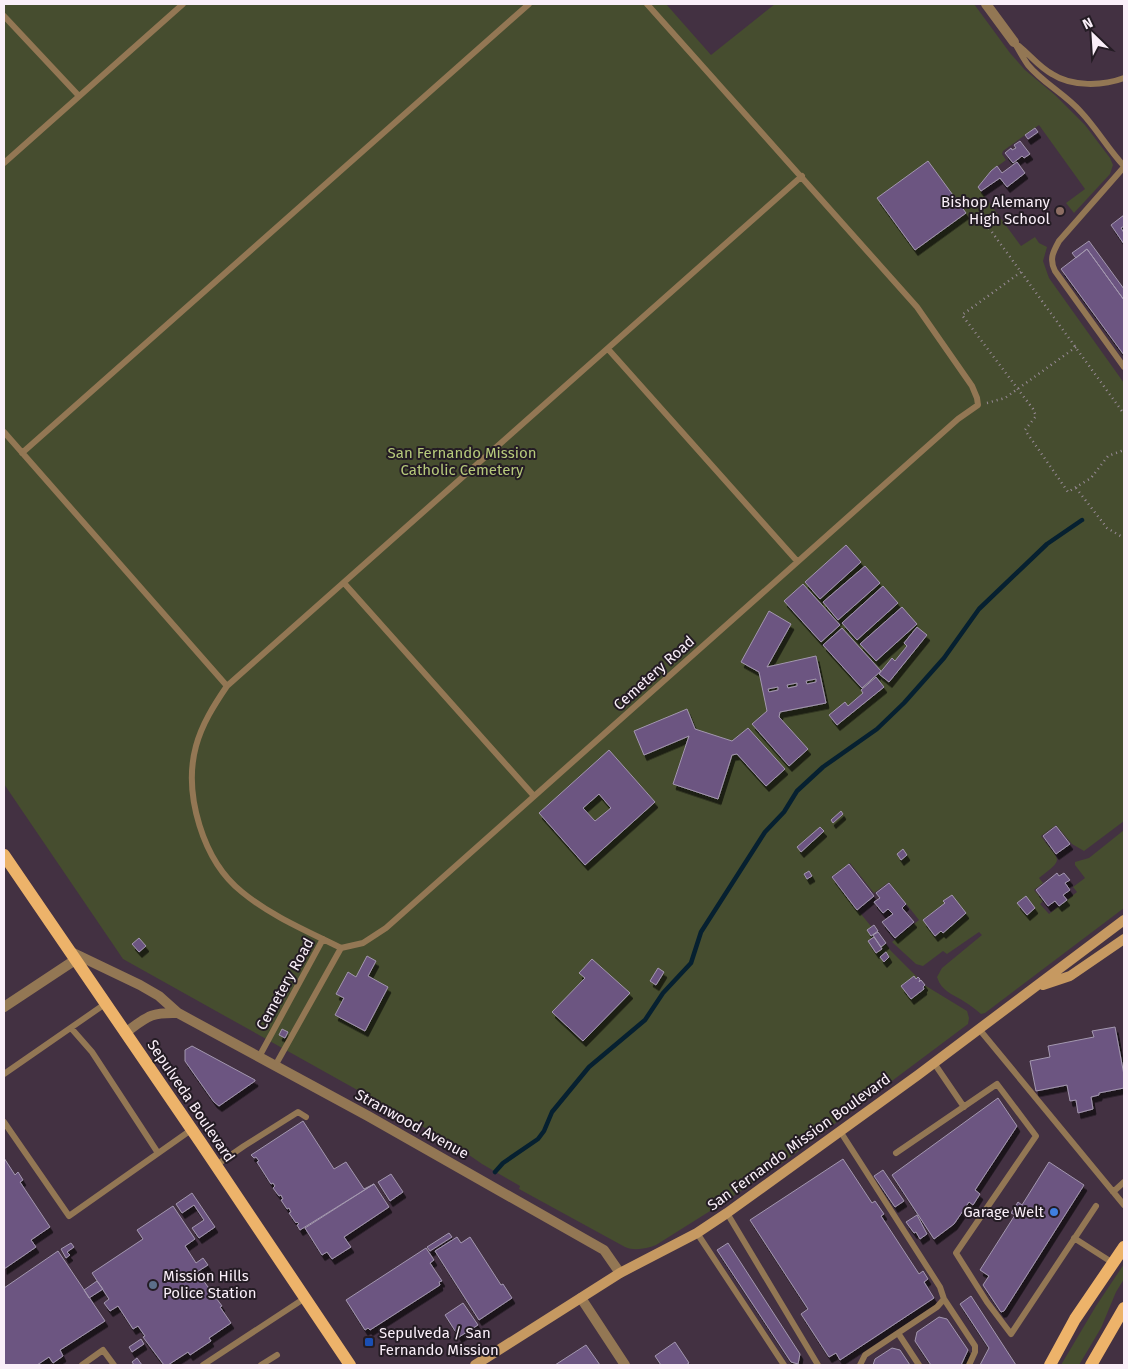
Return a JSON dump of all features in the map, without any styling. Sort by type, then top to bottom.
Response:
[{"type":"main road","name":"Sepulveda Boulevard","points":[[6,862],[72,955],[190,1130],[201,1143],[350,1365]]},
{"type":"main road","name":"San Fernando Mission Boulevard","points":[[475,1365],[620,1273],[697,1233],[727,1213],[934,1063],[1124,920]]},
{"type":"main road","points":[[1034,987],[1070,976],[1124,939]]},
{"type":"main road","points":[[1050,1365],[1075,1320],[1124,1247]]},
{"type":"main road","points":[[1091,1365],[1124,1308]]},
{"type":"street","points":[[986,4],[1014,42]]},
{"type":"street","points":[[4,1007],[72,955]]},
{"type":"street","name":"Stranwood Avenue","points":[[72,955],[140,985],[159,996],[178,1013],[368,1116],[604,1250],[620,1273]]},
{"type":"street","points":[[125,1033],[150,1016],[161,1012],[178,1013]]},
{"type":"street","points":[[581,1298],[624,1365]]},
{"type":"lane","points":[[4,163],[184,4]]},
{"type":"lane","points":[[22,453],[529,4]]},
{"type":"lane","points":[[647,4],[917,307],[972,386],[978,398],[978,405]]},
{"type":"lane","points":[[4,16],[79,96]]},
{"type":"lane","points":[[1014,42],[1041,67],[1061,79],[1100,84],[1124,78]]},
{"type":"lane","points":[[1014,42],[1029,66],[1071,101],[1124,167],[1059,241],[1051,259],[1055,271],[1124,367]]},
{"type":"lane","points":[[322,939],[284,920],[241,891],[217,864],[202,836],[195,810],[192,779],[195,748],[207,716],[227,686],[802,176]]},
{"type":"lane","points":[[608,349],[797,561]]},
{"type":"lane","name":"Cemetery Road","points":[[259,1057],[322,939],[341,948],[363,943],[386,928],[797,561],[958,420],[978,405]]},
{"type":"lane","points":[[4,432],[227,686]]},
{"type":"lane","points":[[344,583],[534,796]]},
{"type":"lane","name":"Cemetery Road","points":[[275,1066],[341,948]]},
{"type":"lane","points":[[4,1074],[105,1004]]},
{"type":"lane","points":[[71,1028],[97,1059],[158,1153]]},
{"type":"lane","points":[[978,1029],[1124,1205]]},
{"type":"lane","points":[[934,1063],[964,1107]]},
{"type":"lane","points":[[896,1154],[997,1084],[1036,1136],[956,1253],[986,1302],[1011,1334],[1096,1206]]},
{"type":"lane","points":[[215,1166],[298,1112],[306,1117]]},
{"type":"lane","points":[[4,1122],[69,1216],[190,1130]]},
{"type":"lane","points":[[840,1131],[940,1287],[944,1299],[975,1346],[975,1352],[969,1365]]},
{"type":"lane","points":[[1113,1192],[1124,1182]]},
{"type":"lane","points":[[727,1213],[818,1365]]},
{"type":"lane","points":[[697,1233],[784,1365]]},
{"type":"lane","points":[[1074,1238],[1112,1264]]},
{"type":"lane","points":[[203,1365],[305,1298]]},
{"type":"lane","points":[[860,1365],[865,1355],[937,1307],[944,1299]]},
{"type":"lane","points":[[898,1333],[919,1365]]},
{"type":"lane","points":[[82,1365],[103,1350],[114,1365]]},
{"type":"lane","points":[[261,1365],[277,1355]]},
{"type":"path","points":[[989,228],[1124,414]]},
{"type":"path","points":[[1021,272],[962,315],[1033,409],[1036,416],[1025,430],[1068,492],[1094,474],[1108,456],[1124,450]]},
{"type":"path","points":[[978,405],[1005,398],[1076,347]]},
{"type":"path","points":[[1076,488],[1107,528],[1124,538]]},
{"type":"green space","name":"San Fernando Mission Catholic Cemetery","points":[[4,4],[666,4],[711,55],[775,4],[974,4],[1025,70],[1055,95],[1085,125],[1110,158],[1113,165],[1110,174],[1074,213],[1066,203],[1085,189],[1039,125],[1003,151],[1002,154],[1006,160],[991,171],[978,187],[1021,246],[1035,237],[1039,243],[1047,247],[1043,261],[1049,278],[1124,383],[1124,821],[1084,851],[1072,844],[1056,825],[1041,836],[1057,858],[1054,866],[1039,878],[1043,883],[1034,890],[1043,901],[1040,904],[1049,914],[1077,892],[1073,887],[1085,878],[1075,865],[1075,862],[1089,858],[1124,830],[1124,908],[985,1013],[981,1014],[942,987],[937,977],[942,968],[982,935],[979,932],[947,954],[943,951],[923,966],[916,964],[892,942],[919,920],[889,882],[874,893],[850,863],[831,877],[891,951],[926,986],[967,1011],[968,1024],[785,1161],[656,1245],[640,1249],[625,1247],[519,1189],[520,1186],[482,1164],[469,1155],[470,1153],[123,959],[4,784]]},
{"type":"green space","points":[[1124,1264],[1124,1279],[1116,1292],[1101,1328],[1079,1365],[1061,1365],[1096,1306]]},
{"type":"building","points":[[1035,128],[1038,132],[1028,139],[1025,135]]},
{"type":"building","points":[[1020,141],[1030,154],[1024,158],[1022,156],[1013,163],[1005,153],[1011,148],[1012,150],[1016,148],[1014,145]]},
{"type":"building","points":[[928,161],[966,213],[915,250],[877,198]]},
{"type":"building","points":[[1017,162],[1025,173],[1007,187],[1000,178],[981,191],[978,187],[997,166],[1002,173]]},
{"type":"building","points":[[1124,215],[1124,226],[1121,228],[1124,233],[1124,244],[1111,225]]},
{"type":"building","points":[[1089,241],[1124,289],[1124,300],[1087,249],[1076,258],[1072,253]]},
{"type":"building","points":[[1087,249],[1124,300],[1124,355],[1061,269]]},
{"type":"building","points":[[846,545],[861,562],[820,599],[805,582]]},
{"type":"building","points":[[865,566],[880,583],[838,620],[823,602]]},
{"type":"building","points":[[803,584],[840,625],[821,642],[784,601]]},
{"type":"building","points":[[883,586],[898,603],[857,640],[842,623]]},
{"type":"building","points":[[902,607],[917,624],[876,661],[860,644]]},
{"type":"building","points":[[769,611],[791,624],[767,667],[816,656],[826,703],[780,712],[779,717],[808,749],[789,766],[752,724],[767,711],[759,672],[741,662]],"holes":[[[816,679],[816,682],[807,684],[806,681]],[[797,683],[797,686],[788,688],[787,685]],[[778,687],[778,690],[769,692],[768,689]]]},
{"type":"building","points":[[917,627],[927,635],[889,682],[879,674],[892,658],[895,661],[907,646],[904,643]]},
{"type":"building","points":[[842,628],[881,671],[862,688],[823,645]]},
{"type":"building","points":[[876,677],[884,687],[837,725],[829,715],[845,702],[848,706],[863,693],[861,690]]},
{"type":"building","points":[[687,709],[695,729],[732,741],[748,728],[785,769],[766,786],[737,754],[732,755],[718,799],[673,784],[689,736],[644,755],[634,731]]},
{"type":"building","points":[[609,750],[655,802],[585,865],[539,813]],"holes":[[[599,794],[611,808],[595,821],[583,808]]]},
{"type":"building","points":[[841,811],[843,814],[833,823],[831,820]]},
{"type":"building","points":[[1056,826],[1070,844],[1056,854],[1043,836]]},
{"type":"building","points":[[820,827],[824,831],[801,852],[797,847]]},
{"type":"building","points":[[903,849],[907,855],[901,860],[897,854]]},
{"type":"building","points":[[849,864],[874,896],[857,910],[832,877]]},
{"type":"building","points":[[809,871],[812,876],[807,879],[804,874]]},
{"type":"building","points":[[1057,873],[1059,876],[1064,873],[1070,880],[1065,883],[1070,890],[1063,895],[1067,900],[1059,906],[1055,901],[1048,906],[1036,890]]},
{"type":"building","points":[[889,883],[906,904],[902,908],[914,922],[895,938],[882,922],[893,914],[888,909],[883,913],[874,902],[880,898],[876,893]]},
{"type":"building","points":[[952,895],[966,913],[943,933],[941,931],[935,936],[923,920]]},
{"type":"building","points":[[1026,896],[1035,908],[1027,915],[1017,903]]},
{"type":"building","points":[[874,925],[878,931],[871,936],[867,930]]},
{"type":"building","points":[[878,932],[886,943],[881,947],[873,935]]},
{"type":"building","points":[[874,937],[882,949],[876,953],[868,941]]},
{"type":"building","points":[[139,938],[146,946],[139,952],[132,944]]},
{"type":"building","points":[[886,952],[889,957],[884,962],[880,957]]},
{"type":"building","points":[[367,956],[376,961],[368,976],[388,987],[365,1031],[335,1015],[344,998],[336,994],[348,972],[356,977]]},
{"type":"building","points":[[592,959],[630,993],[583,1041],[552,1012],[585,978],[579,973]]},
{"type":"building","points":[[658,968],[664,972],[656,985],[650,981]]},
{"type":"building","points":[[914,976],[916,979],[918,977],[920,979],[919,982],[921,980],[925,985],[924,989],[911,999],[901,986]]},
{"type":"building","points":[[1115,1027],[1124,1075],[1124,1088],[1099,1093],[1099,1095],[1091,1097],[1093,1109],[1078,1113],[1076,1100],[1070,1101],[1067,1085],[1036,1091],[1030,1061],[1050,1057],[1048,1046],[1094,1037],[1092,1031]]},
{"type":"building","points":[[282,1029],[288,1032],[285,1038],[279,1035]]},
{"type":"building","points":[[192,1046],[255,1081],[219,1106],[214,1102],[185,1061],[185,1050]]},
{"type":"building","points":[[998,1098],[1017,1126],[975,1190],[980,1194],[973,1205],[969,1202],[954,1224],[934,1239],[892,1175]]},
{"type":"building","points":[[303,1121],[334,1169],[346,1162],[364,1189],[374,1184],[300,1230],[297,1225],[299,1224],[296,1223],[289,1213],[291,1212],[289,1208],[287,1209],[281,1200],[283,1199],[281,1195],[279,1196],[273,1188],[275,1186],[273,1183],[271,1184],[257,1162],[259,1161],[251,1155]]},
{"type":"building","points":[[4,1158],[15,1175],[18,1172],[23,1180],[20,1182],[50,1227],[31,1240],[36,1247],[4,1269]]},
{"type":"building","points":[[843,1159],[872,1203],[875,1201],[884,1214],[881,1216],[919,1274],[923,1271],[928,1279],[924,1282],[934,1298],[840,1360],[836,1353],[829,1357],[801,1314],[808,1309],[750,1220]]},
{"type":"building","points":[[1049,1162],[1084,1185],[1004,1311],[1001,1312],[983,1285],[989,1276],[980,1270],[1015,1215],[1011,1213],[1018,1202],[1022,1205]]},
{"type":"building","points":[[883,1170],[904,1201],[895,1207],[874,1176]]},
{"type":"building","points":[[391,1174],[403,1192],[390,1201],[378,1182]]},
{"type":"building","points":[[374,1184],[389,1207],[344,1237],[351,1247],[332,1259],[327,1252],[322,1255],[305,1228]]},
{"type":"building","points":[[192,1193],[215,1227],[199,1238],[192,1228],[204,1220],[194,1205],[182,1213],[176,1204]]},
{"type":"building","name":"Mission Hills Police Station","points":[[173,1206],[195,1239],[185,1246],[196,1263],[203,1258],[208,1265],[197,1272],[222,1306],[220,1307],[231,1323],[209,1338],[211,1341],[190,1355],[188,1352],[168,1365],[164,1365],[143,1337],[145,1336],[138,1326],[133,1329],[118,1306],[110,1311],[104,1303],[109,1299],[92,1273],[143,1239],[137,1230]]},
{"type":"building","points":[[917,1215],[927,1234],[920,1239],[906,1222]]},
{"type":"building","points":[[449,1233],[452,1237],[430,1251],[427,1247]]},
{"type":"building","points":[[457,1237],[461,1243],[470,1237],[501,1285],[503,1284],[512,1298],[479,1320],[435,1251]]},
{"type":"building","points":[[71,1243],[74,1247],[67,1252],[70,1255],[66,1258],[61,1249]]},
{"type":"building","points":[[728,1243],[800,1354],[798,1364],[791,1362],[717,1250]]},
{"type":"building","points":[[426,1248],[434,1260],[430,1263],[442,1281],[439,1282],[440,1285],[370,1330],[368,1328],[365,1330],[346,1300]]},
{"type":"building","points":[[58,1251],[105,1321],[60,1350],[63,1356],[53,1363],[49,1357],[37,1365],[4,1365],[4,1288]]},
{"type":"building","points":[[97,1281],[103,1289],[89,1298],[84,1290]]},
{"type":"building","points":[[971,1296],[1016,1365],[980,1365],[989,1348],[960,1304]]},
{"type":"building","points":[[463,1303],[478,1325],[459,1337],[445,1315]]},
{"type":"building","points":[[939,1317],[947,1319],[968,1350],[961,1365],[931,1365],[915,1341],[917,1332]]},
{"type":"building","points":[[141,1339],[144,1344],[132,1352],[129,1347]]},
{"type":"building","points":[[675,1342],[689,1363],[686,1365],[661,1365],[655,1356]]},
{"type":"building","points":[[586,1345],[600,1365],[555,1365]]},
{"type":"building","points":[[892,1348],[900,1350],[910,1365],[873,1365],[875,1359]]},
{"type":"building","points":[[137,1358],[142,1365],[134,1365],[132,1362]]},
{"type":"waterway","points":[[495,1172],[503,1163],[538,1139],[544,1131],[552,1112],[589,1067],[645,1020],[663,993],[691,963],[701,932],[765,832],[784,812],[797,791],[823,767],[877,729],[904,703],[944,658],[979,609],[1047,544],[1082,520]]},
{"type":"place","name":"Bishop Alemany High School","points":[[1060,211]]},
{"type":"place","name":"Garage Welt","points":[[1054,1212]]},
{"type":"place","name":"Mission Hills Police Station","points":[[153,1285]]},
{"type":"place","name":"Sepulveda / San Fernando Mission","points":[[369,1342]]}]
